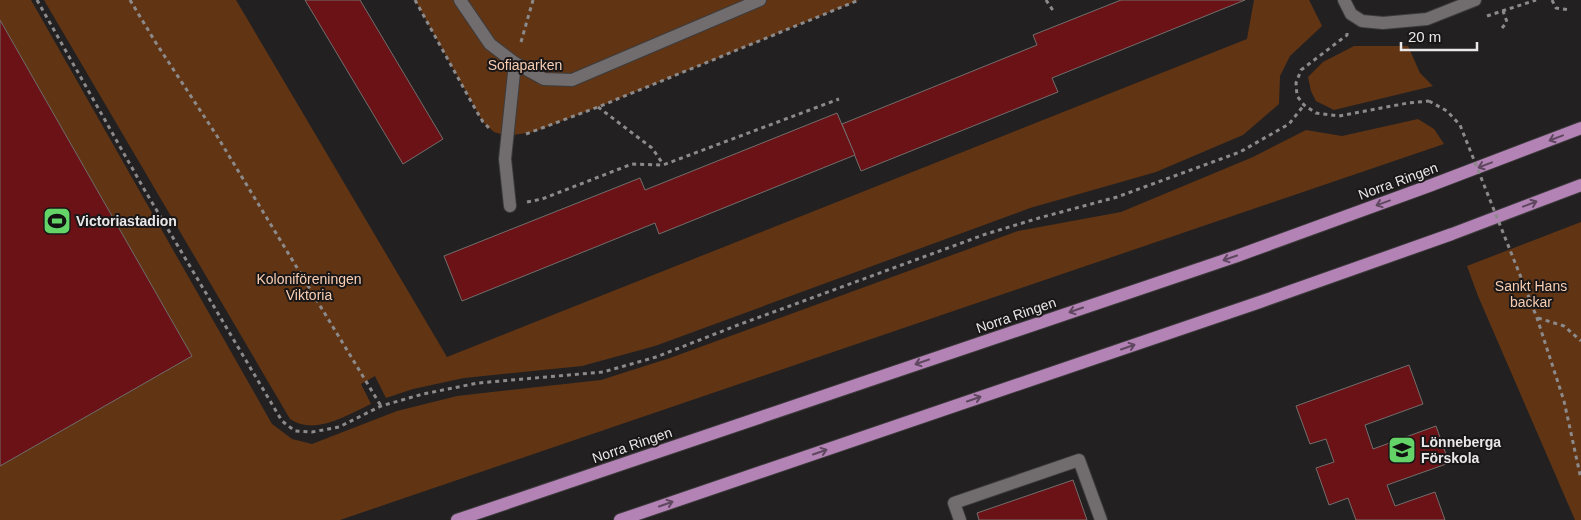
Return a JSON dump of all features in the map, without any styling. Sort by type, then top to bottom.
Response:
[{"type":"main road","name":"Norra Ringen","points":[[457,520],[1236,256],[1429,186],[1581,128]]},
{"type":"main road","points":[[620,520],[1260,302],[1452,234],[1581,185]]},
{"type":"street","points":[[460,0],[490,44],[515,64],[544,79],[572,80],[760,0]]},
{"type":"street","points":[[1344,0],[1351,14],[1362,21],[1383,23],[1427,19],[1476,0]]},
{"type":"street","points":[[510,206],[505,159],[515,64]]},
{"type":"street","points":[[960,520],[954,503],[1079,460],[1101,520]]},
{"type":"path","points":[[37,0],[144,189],[282,421],[295,431],[312,432],[339,426],[381,406],[423,394],[478,383],[603,372],[656,357],[986,234],[1117,198],[1240,152],[1289,124],[1304,105]]},
{"type":"path","points":[[130,0],[217,136],[381,406]]},
{"type":"path","points":[[415,0],[484,122],[494,132],[507,136],[533,132],[598,107],[859,0]]},
{"type":"path","points":[[515,64],[533,0]]},
{"type":"path","points":[[1046,0],[1054,12]]},
{"type":"path","points":[[1552,0],[1556,8],[1570,10]]},
{"type":"path","points":[[1502,28],[1507,22],[1503,11]]},
{"type":"path","points":[[1351,14],[1347,35],[1302,70],[1296,83],[1297,96],[1304,105],[1316,113],[1339,116],[1429,101],[1447,111],[1460,125],[1537,318],[1564,401],[1581,478]]},
{"type":"path","points":[[510,206],[542,199],[632,164],[663,165],[839,98]]},
{"type":"path","points":[[598,107],[652,148],[663,165]]},
{"type":"path","points":[[1537,318],[1564,326],[1581,341]]},
{"type":"green space","points":[[0,0],[31,0],[272,424],[292,439],[312,444],[397,411],[457,396],[601,380],[670,358],[1018,231],[1121,212],[1253,157],[1306,130],[1342,136],[1418,119],[1434,129],[1444,144],[340,520],[0,520],[0,466],[192,356],[0,20]]},
{"type":"green space","name":"Koloniföreningen Viktoria","points":[[44,0],[236,0],[447,357],[1247,39],[1254,0],[1309,0],[1322,26],[1290,56],[1280,76],[1279,104],[1243,135],[1156,172],[1030,208],[655,346],[582,366],[464,378],[413,389],[386,398],[375,376],[361,384],[371,404],[331,422],[310,425],[300,424],[290,419]]},
{"type":"green space","name":"Sofiaparken","points":[[415,0],[859,0],[598,107],[533,132],[507,136],[494,132],[483,122]]},
{"type":"green space","points":[[1354,46],[1408,46],[1420,73],[1433,86],[1334,110],[1316,101],[1311,91],[1308,77],[1323,62]]},
{"type":"green space","name":"Sankt Hans backar","points":[[1581,222],[1581,520],[1575,520],[1478,296],[1467,266]]},
{"type":"building","points":[[305,0],[360,0],[443,139],[403,164]]},
{"type":"building","points":[[1121,0],[1245,0],[1052,78],[1058,92],[861,171],[842,124],[1037,45],[1033,35]]},
{"type":"building","name":"Victoriastadion","points":[[0,20],[192,356],[0,466]]},
{"type":"building","points":[[837,113],[855,155],[659,234],[655,223],[462,301],[444,256],[640,178],[645,190]]},
{"type":"building","points":[[1409,365],[1423,404],[1365,425],[1373,449],[1436,426],[1449,463],[1387,485],[1395,506],[1435,492],[1445,520],[1356,520],[1348,498],[1329,505],[1316,468],[1334,462],[1326,439],[1310,444],[1296,406]]},
{"type":"building","points":[[1073,480],[1087,520],[979,520],[977,513]]},
{"type":"place","name":"Victoriastadion","points":[[57,221]]},
{"type":"place","name":"Lönneberga Förskola","points":[[1402,450]]}]
